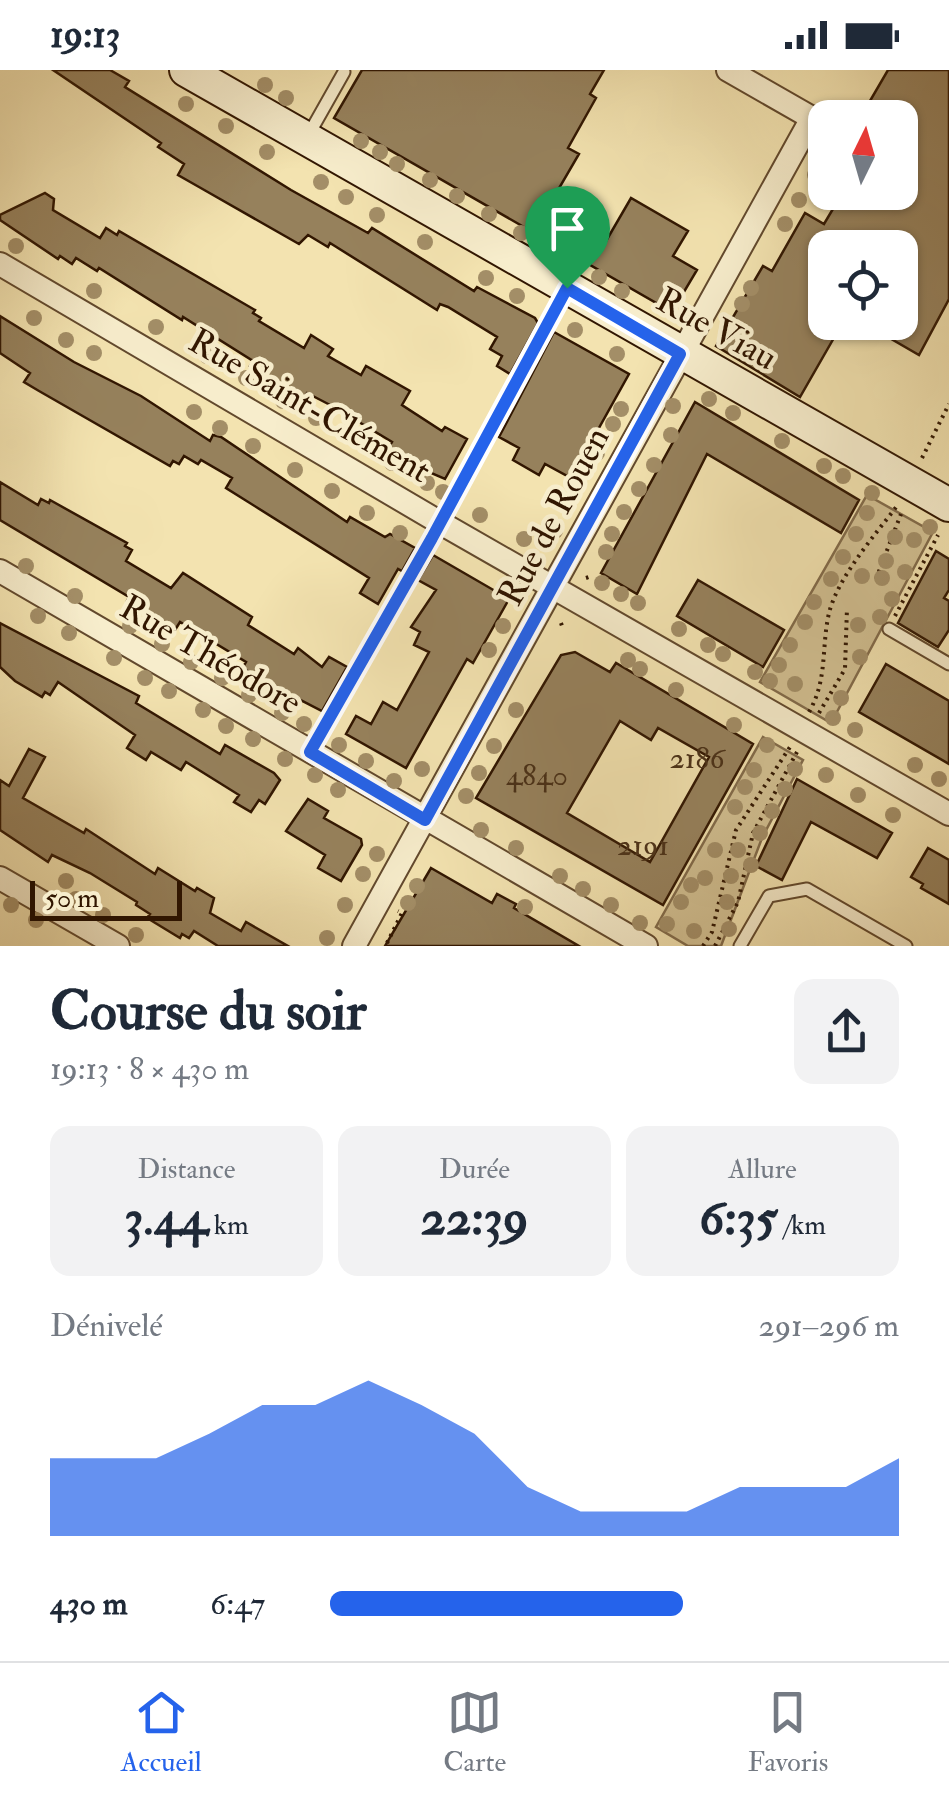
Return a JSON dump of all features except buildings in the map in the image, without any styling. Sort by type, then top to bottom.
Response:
[{"type":"main road","name":"Rue Viau","points":[[186,70],[680,354],[943,520]]},
{"type":"street","name":"Rue de Rouen","points":[[354,946],[812,118],[728,70]]},
{"type":"street","name":"Rue Saint-Clément","points":[[0,264],[949,814]]},
{"type":"street","name":"Rue Théodore","points":[[0,572],[646,946]]},
{"type":"street","points":[[0,878],[118,946]]},
{"type":"lane","points":[[306,139],[344,72]]},
{"type":"lane","points":[[310,752],[567,288]]},
{"type":"lane","points":[[891,625],[949,664]]},
{"type":"lane","points":[[740,946],[769,896],[807,889],[906,946]]},
{"type":"path","points":[[876,579],[906,498],[949,404]]},
{"type":"path","points":[[809,713],[822,682],[829,613],[836,595],[906,498]]},
{"type":"path","points":[[891,625],[943,520]]},
{"type":"path","points":[[816,717],[845,669],[848,608]]},
{"type":"path","points":[[703,946],[712,932],[736,830],[790,747]]},
{"type":"path","points":[[715,946],[738,902],[753,833],[797,752]]},
{"type":"path","points":[[385,942],[402,913],[398,911]]},
{"type":"shaded area","points":[[867,495],[933,532],[831,723],[760,682]]},
{"type":"shaded area","points":[[763,737],[803,760],[762,838],[721,946],[688,946],[656,927]]},
{"type":"route","points":[[567,288],[680,354],[425,820],[310,752],[432,538],[567,288]]}]
